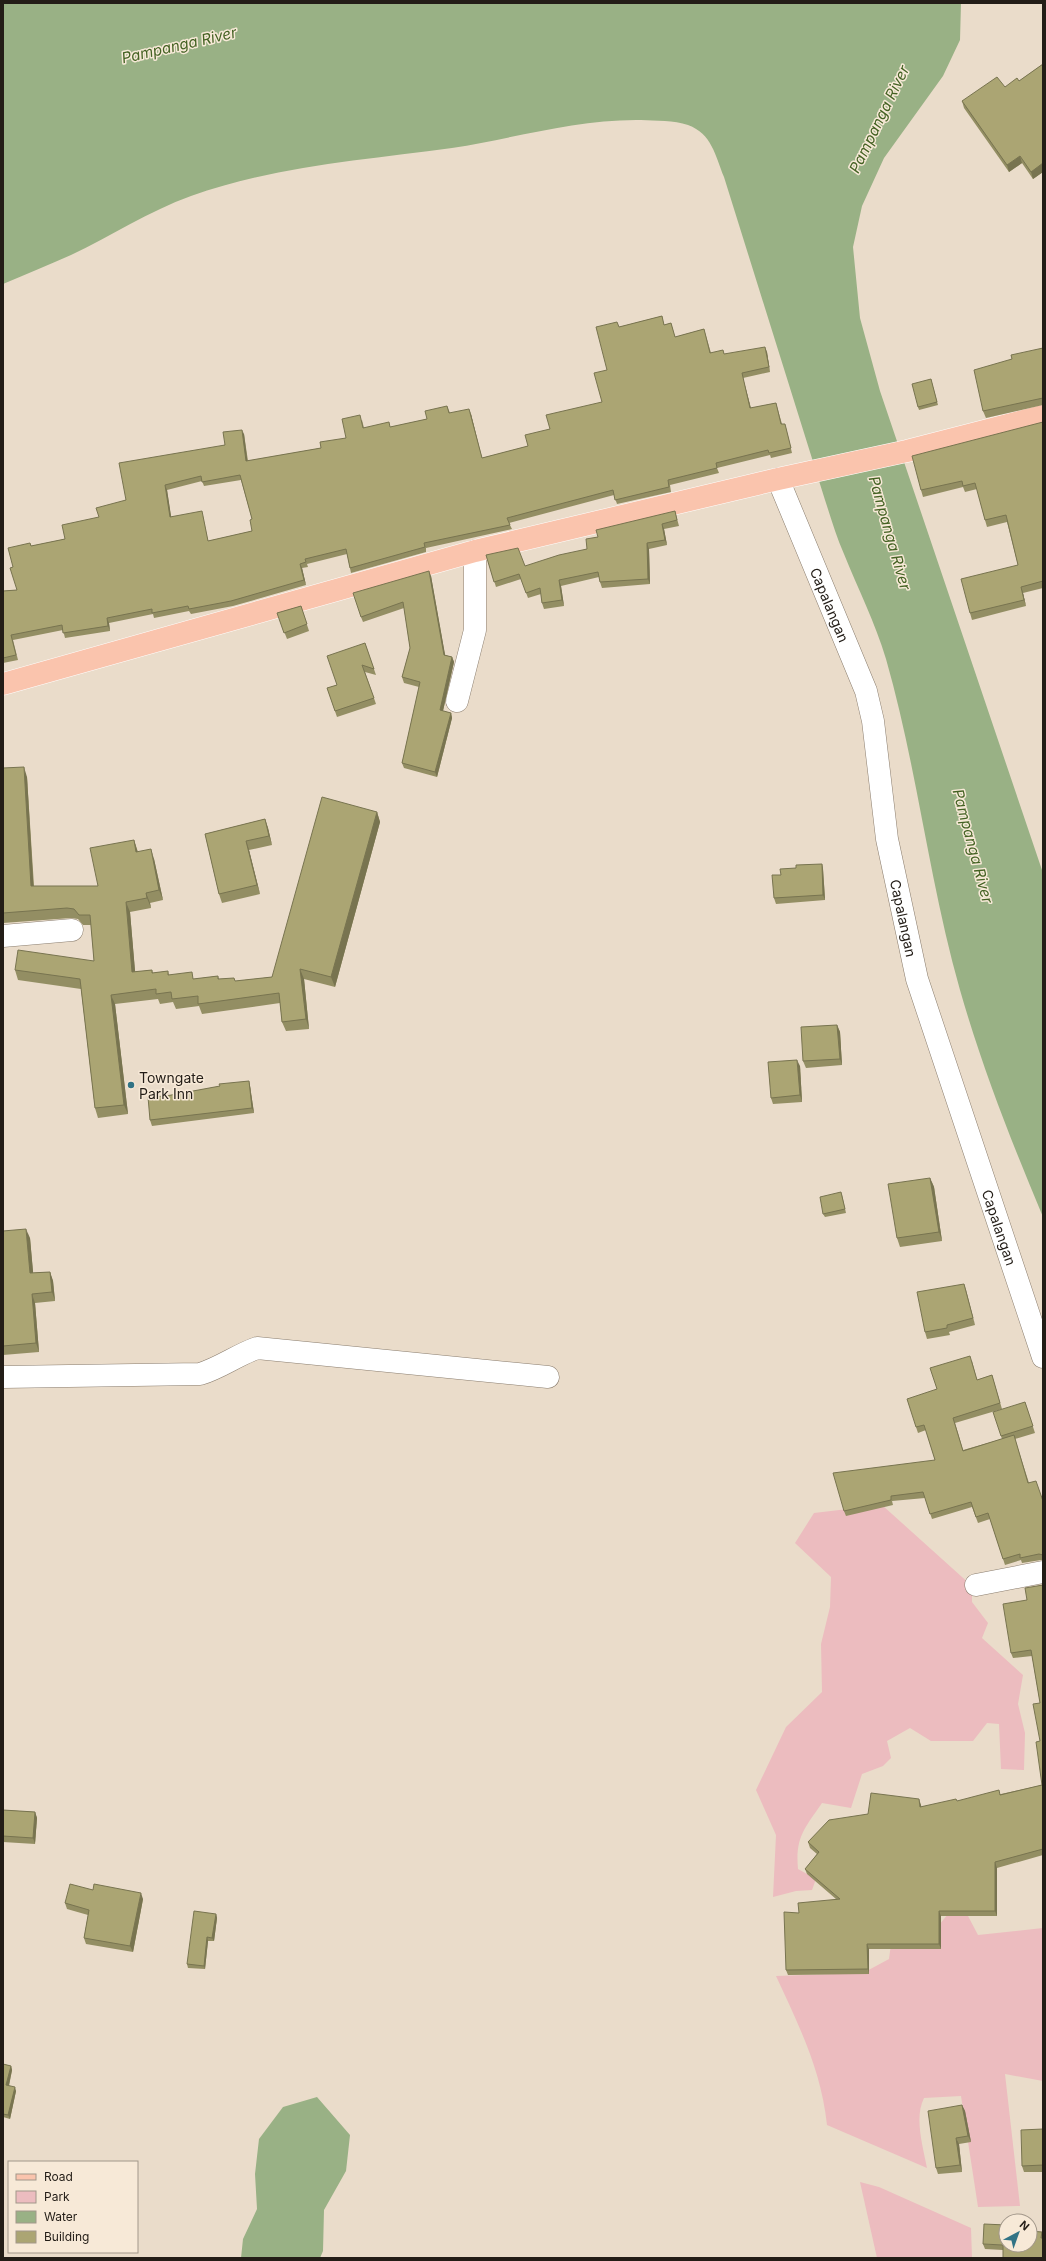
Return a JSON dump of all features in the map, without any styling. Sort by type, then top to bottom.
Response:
[{"type":"main road","points":[[3,684],[475,550],[778,479],[907,451],[1043,416]]},
{"type":"street","name":"Capalangan","points":[[778,479],[866,691],[873,721],[887,839],[917,979],[1043,1357]]},
{"type":"street","points":[[457,701],[475,630],[475,550]]},
{"type":"street","points":[[3,936],[72,930]]},
{"type":"street","points":[[3,1377],[200,1374],[215,1370],[257,1348],[548,1377]]},
{"type":"street","points":[[976,1585],[1043,1572]]},
{"type":"green space","points":[[882,1505],[972,1586],[972,1602],[988,1623],[982,1638],[1023,1675],[1018,1704],[1025,1733],[1024,1770],[1001,1769],[999,1724],[987,1723],[973,1741],[931,1741],[910,1728],[887,1741],[891,1758],[883,1766],[862,1774],[851,1808],[822,1803],[806,1826],[802,1833],[798,1849],[798,1869],[816,1879],[812,1890],[796,1891],[773,1897],[776,1835],[756,1790],[786,1727],[822,1692],[821,1644],[830,1607],[831,1577],[795,1543],[814,1513]]},
{"type":"green space","points":[[948,1914],[968,1916],[978,1935],[1043,1928],[1043,2081],[1005,2074],[1020,2206],[978,2207],[961,2096],[924,2098],[920,2114],[920,2132],[927,2168],[827,2125],[820,2085],[808,2048],[776,1976],[863,1973],[889,1959],[891,1944],[935,1930]]},
{"type":"green space","points":[[860,2182],[879,2187],[971,2228],[972,2258],[877,2258]]},
{"type":"water","name":"Pampanga River","points":[[3,3],[961,3],[960,40],[943,76],[884,158],[862,206],[853,247],[860,318],[880,391],[1043,873],[1043,1217],[998,1105],[960,990],[949,949],[897,700],[882,645],[836,534],[724,177],[712,146],[708,140],[696,129],[683,123],[641,120],[617,121],[570,126],[452,148],[320,165],[287,171],[222,186],[175,202],[145,216],[86,248],[3,284]]},
{"type":"water","points":[[317,2097],[350,2135],[346,2171],[324,2210],[323,2251],[320,2258],[241,2258],[243,2239],[257,2209],[255,2174],[259,2139],[283,2107]]},
{"type":"building","points":[[1043,64],[1043,163],[1031,172],[1020,156],[1007,165],[962,101],[997,77],[1005,87],[1017,78],[1019,81]]},
{"type":"building","points":[[662,316],[664,325],[671,323],[675,337],[704,329],[710,353],[723,350],[724,354],[765,347],[769,367],[742,373],[750,408],[776,403],[781,424],[785,424],[791,448],[769,453],[768,450],[716,463],[717,468],[668,480],[669,487],[615,500],[613,490],[507,518],[510,525],[424,543],[425,547],[350,568],[346,549],[305,559],[306,562],[300,564],[304,580],[231,601],[189,609],[188,606],[152,613],[152,609],[107,618],[108,626],[63,633],[62,625],[11,635],[16,655],[3,658],[3,591],[17,590],[10,568],[13,567],[8,548],[30,543],[31,546],[65,539],[62,525],[99,517],[96,508],[126,500],[119,463],[225,445],[223,432],[242,430],[246,461],[321,448],[320,442],[346,438],[342,419],[360,415],[363,428],[389,422],[390,427],[427,419],[425,411],[447,406],[449,413],[469,409],[482,458],[528,446],[525,435],[550,429],[546,415],[602,402],[594,373],[607,370],[596,327],[617,322],[619,327]],"holes":[[[240,475],[252,519],[250,520],[252,531],[208,541],[202,511],[170,517],[165,485],[201,476],[202,482]]]},
{"type":"building","points":[[1043,348],[1043,398],[983,411],[974,370],[1012,359],[1011,355]]},
{"type":"building","points":[[931,379],[937,402],[918,407],[912,384]]},
{"type":"building","points":[[1043,422],[1043,581],[1021,587],[1024,600],[970,613],[961,579],[1018,565],[1006,515],[985,520],[975,483],[963,486],[962,481],[921,490],[912,456]]},
{"type":"building","points":[[675,511],[677,520],[662,524],[665,540],[647,543],[648,579],[600,582],[598,572],[559,580],[562,600],[542,603],[540,588],[526,593],[519,574],[494,582],[486,555],[518,548],[525,566],[559,555],[587,549],[586,539],[598,537],[596,530]]},
{"type":"building","points":[[429,571],[444,655],[452,657],[440,710],[451,713],[435,772],[402,763],[420,682],[402,677],[410,648],[403,602],[361,617],[353,593]]},
{"type":"building","points":[[301,606],[307,624],[284,633],[277,613]]},
{"type":"building","points":[[365,643],[374,669],[362,665],[374,698],[335,711],[327,688],[337,685],[327,656]]},
{"type":"building","points":[[24,767],[31,886],[98,886],[90,848],[134,840],[136,852],[151,849],[159,890],[146,893],[147,898],[126,902],[132,972],[152,970],[152,973],[168,971],[168,975],[192,972],[193,979],[218,976],[218,979],[234,978],[235,981],[272,977],[322,797],[377,812],[331,977],[300,969],[306,1019],[282,1022],[279,993],[198,1004],[198,996],[172,999],[171,992],[156,994],[156,989],[111,995],[124,1105],[95,1108],[80,979],[15,970],[18,950],[94,961],[90,915],[79,915],[74,909],[67,908],[3,913],[3,768]]},
{"type":"building","points":[[265,819],[269,836],[246,841],[257,885],[219,894],[205,834]]},
{"type":"building","points":[[822,864],[823,895],[774,898],[772,875],[781,875],[780,869],[796,868],[796,865]]},
{"type":"building","points":[[837,1025],[840,1059],[803,1061],[801,1027]]},
{"type":"building","points":[[797,1060],[800,1095],[771,1098],[768,1062]]},
{"type":"building","points":[[249,1081],[252,1108],[150,1120],[148,1097],[166,1096],[220,1086],[219,1084]]},
{"type":"building","points":[[930,1178],[939,1232],[897,1238],[888,1184]]},
{"type":"building","points":[[841,1192],[845,1209],[823,1214],[820,1197]]},
{"type":"building","points":[[26,1229],[30,1273],[50,1272],[52,1292],[32,1294],[36,1343],[3,1346],[3,1231]]},
{"type":"building","points":[[964,1284],[973,1318],[947,1325],[947,1328],[925,1332],[917,1292]]},
{"type":"building","points":[[970,1356],[977,1380],[992,1375],[1000,1403],[953,1418],[963,1451],[1014,1435],[1028,1483],[1036,1481],[1043,1501],[1043,1555],[1039,1554],[1020,1558],[1020,1554],[1003,1559],[988,1513],[976,1517],[971,1502],[930,1514],[923,1492],[891,1496],[891,1500],[844,1511],[833,1473],[935,1460],[924,1425],[916,1427],[907,1399],[937,1389],[930,1368]]},
{"type":"building","points":[[1025,1402],[1033,1426],[1001,1436],[993,1412]]},
{"type":"building","points":[[1043,1585],[1043,1849],[995,1862],[995,1911],[939,1911],[939,1944],[867,1944],[868,1969],[786,1970],[784,1912],[799,1913],[798,1903],[840,1899],[805,1869],[819,1852],[808,1842],[829,1820],[868,1814],[871,1793],[919,1799],[920,1807],[956,1799],[957,1801],[999,1790],[1000,1795],[1042,1785],[1036,1742],[1040,1741],[1033,1704],[1040,1703],[1031,1650],[1011,1653],[1003,1604],[1027,1600],[1025,1588]]},
{"type":"building","points":[[3,1810],[35,1812],[33,1838],[3,1836]]},
{"type":"building","points":[[70,1884],[93,1890],[94,1884],[141,1893],[130,1946],[84,1938],[89,1910],[65,1903]]},
{"type":"building","points":[[194,1911],[216,1914],[212,1938],[207,1937],[204,1966],[187,1964]]},
{"type":"building","points":[[3,2064],[11,2066],[6,2085],[15,2087],[8,2115],[3,2114]]},
{"type":"building","points":[[962,2105],[968,2136],[956,2138],[960,2165],[936,2168],[928,2111]]},
{"type":"building","points":[[1043,2129],[1043,2165],[1022,2166],[1021,2130]]},
{"type":"building","points":[[984,2224],[998,2225],[998,2245],[983,2244]]},
{"type":"building","points":[[1038,2232],[1042,2232],[1041,2238],[1043,2238],[1043,2258],[1003,2258],[1003,2253],[1038,2253]]},
{"type":"place","name":"Towngate Park Inn","points":[[131,1085]]}]
